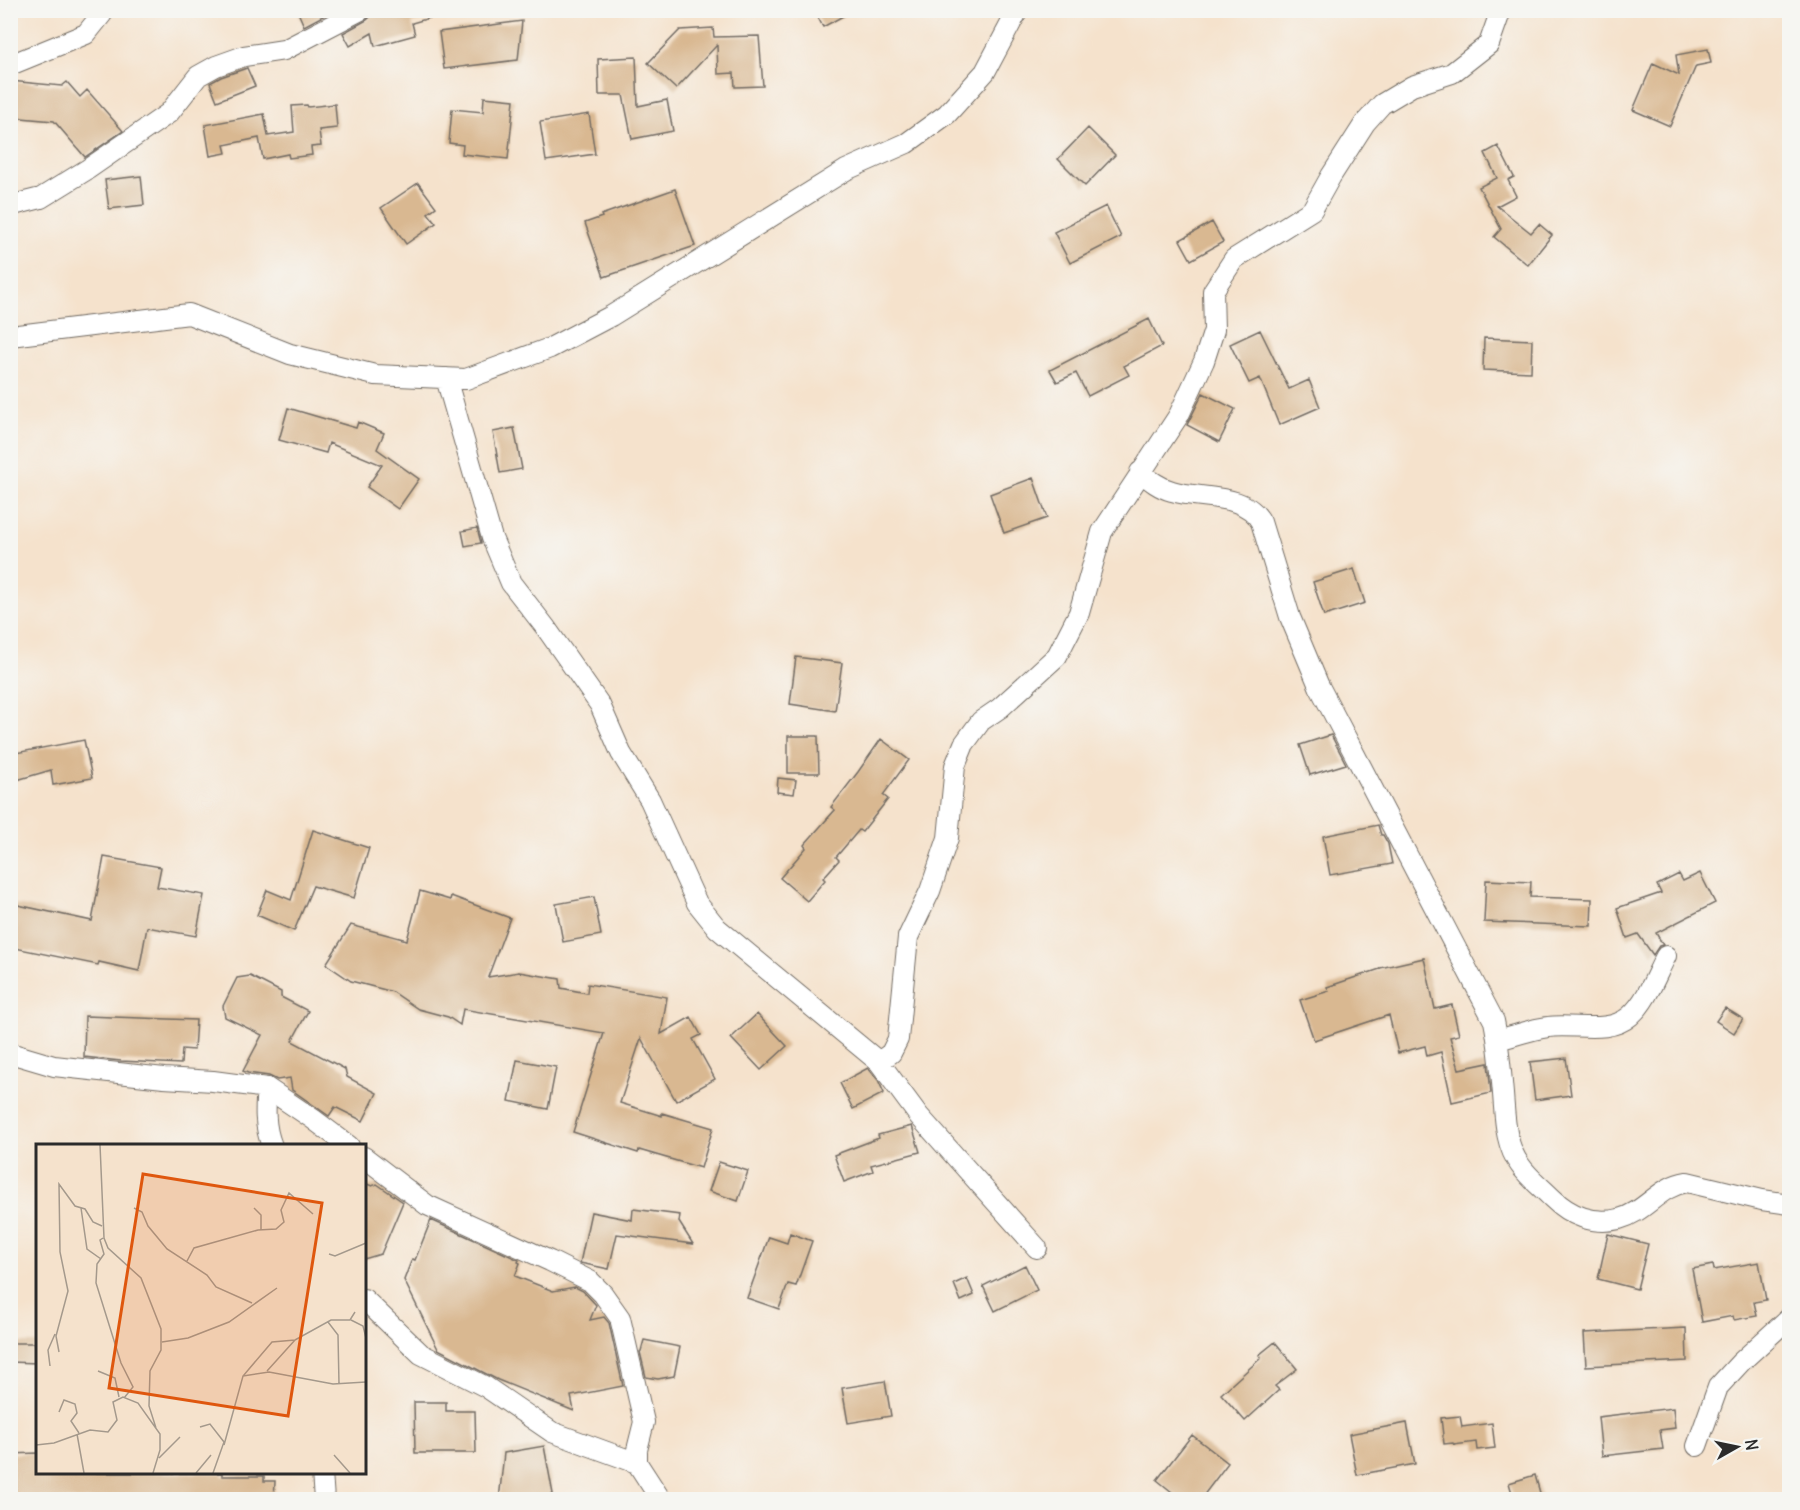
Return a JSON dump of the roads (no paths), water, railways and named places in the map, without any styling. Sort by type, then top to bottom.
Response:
[{"type":"street","points":[[10,65],[86,34],[102,14],[102,10]]},
{"type":"street","points":[[10,204],[41,198],[88,169],[169,113],[198,76],[216,66],[244,56],[284,50],[361,10]]},
{"type":"street","points":[[10,336],[189,314],[290,354],[375,375],[466,379],[550,348],[612,316],[846,170],[907,143],[947,114],[985,72],[1018,10]]},
{"type":"street","points":[[879,1062],[891,1053],[898,1039],[908,937],[930,891],[948,838],[955,766],[964,744],[981,721],[1000,708],[1057,656],[1079,613],[1102,531],[1179,415],[1204,361],[1214,330],[1213,291],[1234,259],[1312,210],[1365,123],[1382,104],[1412,86],[1452,74],[1489,44],[1501,10]]},
{"type":"street","points":[[446,378],[492,538],[512,583],[600,705],[621,753],[650,800],[697,903],[717,928],[879,1062],[919,1116],[1036,1248]]},
{"type":"street","points":[[1140,472],[1155,484],[1173,492],[1241,503],[1256,513],[1261,522],[1290,617],[1319,686],[1494,1022],[1498,1040],[1506,1129],[1513,1154],[1520,1166],[1565,1209],[1591,1220],[1605,1221],[1633,1214],[1667,1188],[1677,1183],[1687,1182],[1762,1200],[1790,1204]]},
{"type":"street","points":[[1498,1040],[1545,1027],[1567,1025],[1598,1027],[1616,1024],[1629,1016],[1640,1004],[1666,956]]},
{"type":"street","points":[[10,1053],[54,1066],[267,1088],[346,1144]]},
{"type":"street","points":[[267,1088],[265,1113],[267,1134],[271,1144]]},
{"type":"street","points":[[366,1159],[427,1205],[590,1281],[603,1294],[620,1318],[644,1422],[637,1450],[637,1464],[661,1500]]},
{"type":"street","points":[[366,1301],[421,1354],[486,1387],[552,1431],[637,1464]]},
{"type":"street","points":[[1697,1446],[1718,1387],[1741,1362],[1790,1317]]},
{"type":"street","points":[[322,1474],[324,1500]]}]
